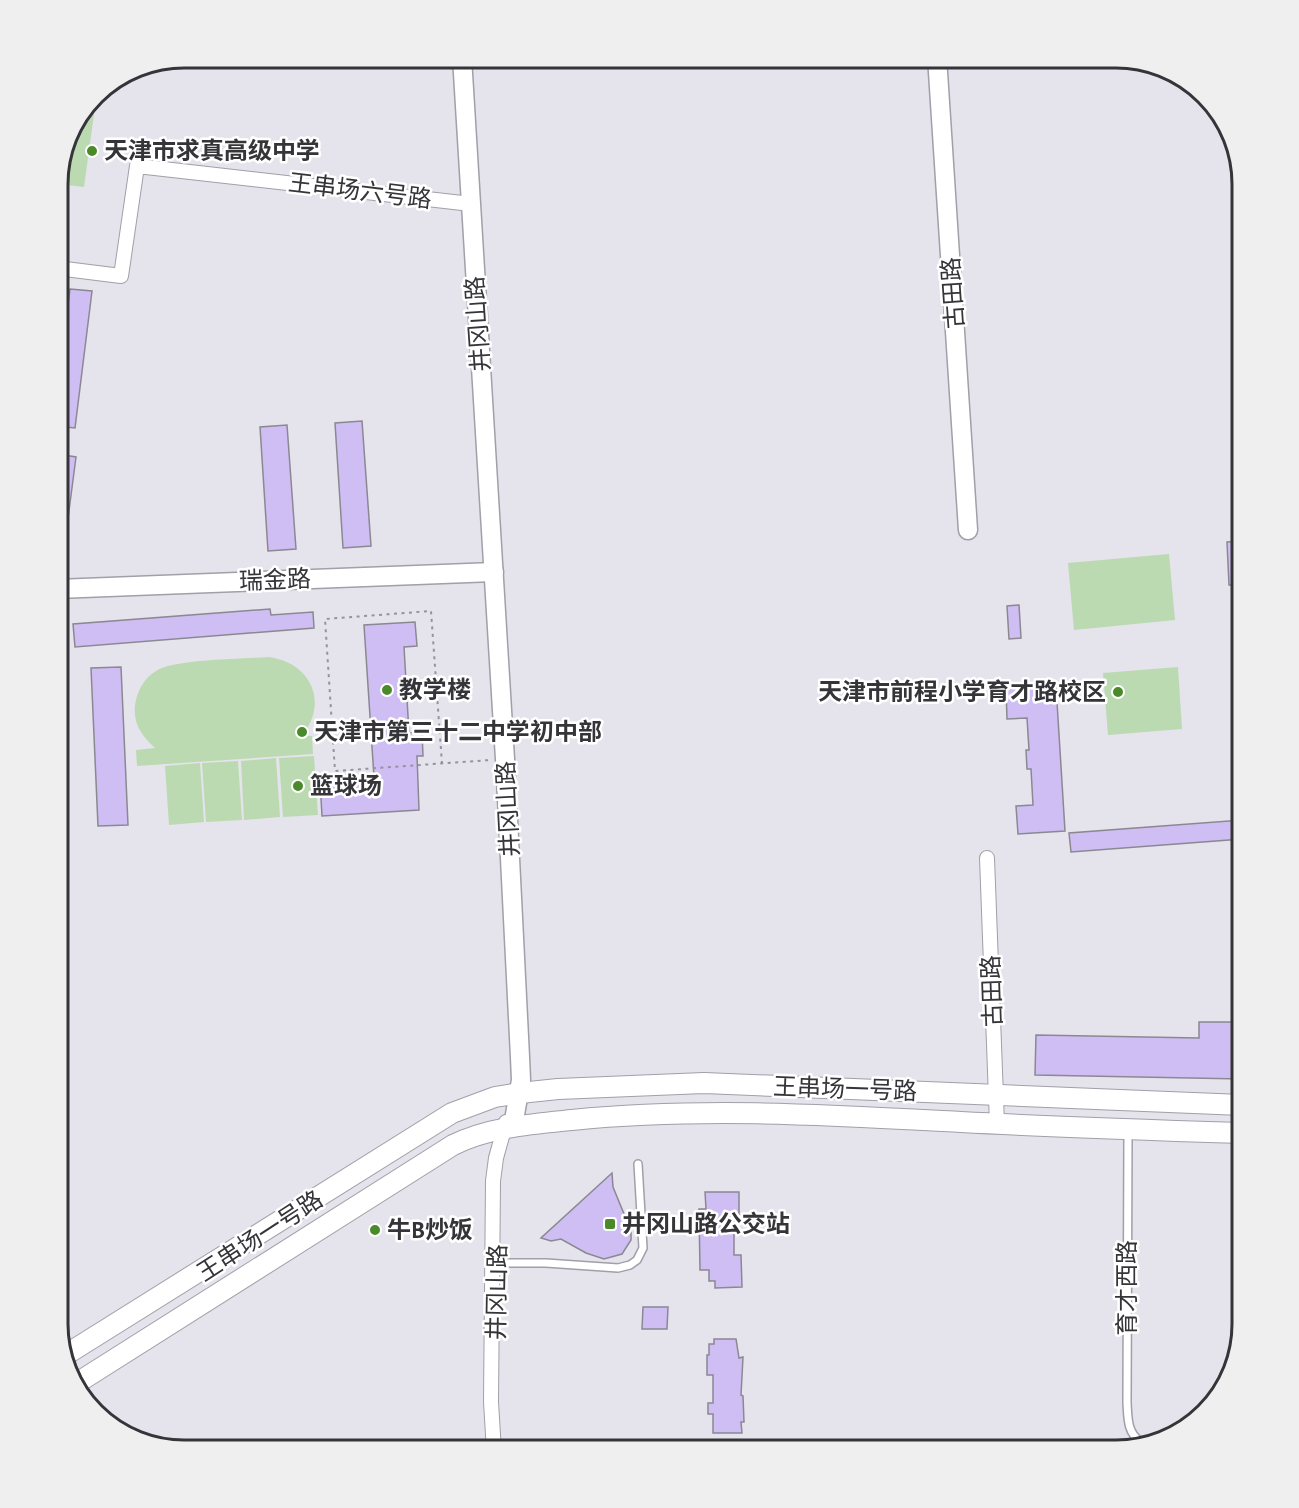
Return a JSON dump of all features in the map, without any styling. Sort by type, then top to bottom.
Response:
[{"type":"main road","name":"王串场一号路","points":[[71,1354],[452,1113],[479,1102],[516,1093],[704,1083],[1232,1105]]},
{"type":"main road","name":"王串场一号路","points":[[82,1380],[453,1145],[483,1133],[509,1127],[630,1114],[782,1112],[996,1124],[1232,1133]]},
{"type":"main road","name":"王串场一号路","points":[[509,1127],[567,1121]]},
{"type":"main road","name":"王串场一号路","points":[[84,1384],[453,1145]]},
{"type":"street","name":"井冈山路","points":[[457,68],[468,204]]},
{"type":"street","name":"井冈山路","points":[[462,68],[468,204],[520,1057],[509,1127],[496,1158],[493,1181],[496,1440]]},
{"type":"street","name":"古田路","points":[[938,68],[968,530]]},
{"type":"street","name":"王串场六号路","points":[[68,269],[121,276],[137,166],[468,204]]},
{"type":"street","name":"井冈山路","points":[[490,572],[513,1080],[516,1093]]},
{"type":"street","name":"瑞金路","points":[[68,590],[490,572]]},
{"type":"street","name":"古田路","points":[[987,858],[996,1124]]},
{"type":"lane","name":"育才西路","points":[[1128,1130],[1127,1403],[1130,1430],[1136,1438]]},
{"type":"lane","points":[[495,1263],[546,1263],[618,1268],[630,1265],[637,1260],[643,1248],[638,1164]]},
{"type":"path","points":[[442,764],[431,611],[325,619],[335,771],[442,764],[498,759]]},
{"type":"green space","points":[[95,109],[84,187],[68,185],[68,169],[76,139]]},
{"type":"green space","points":[[1169,554],[1175,620],[1074,630],[1068,563]]},
{"type":"green space","points":[[269,657],[296,667],[311,686],[314,710],[310,723],[302,736],[312,736],[313,754],[137,766],[136,750],[155,748],[139,729],[135,718],[139,690],[152,674],[177,664]]},
{"type":"green space","points":[[1178,667],[1182,729],[1108,735],[1103,673]]},
{"type":"green space","name":"篮球场","points":[[314,756],[318,815],[283,817],[279,758]]},
{"type":"green space","name":"篮球场","points":[[276,758],[280,817],[244,820],[241,761]]},
{"type":"green space","name":"篮球场","points":[[238,761],[242,820],[206,822],[202,763]]},
{"type":"green space","points":[[200,763],[204,822],[169,825],[165,766]]},
{"type":"building","points":[[70,289],[92,291],[75,428],[68,427]]},
{"type":"building","points":[[362,421],[371,546],[343,548],[335,423]]},
{"type":"building","points":[[287,425],[296,549],[268,551],[260,427]]},
{"type":"building","points":[[68,456],[76,457],[68,518]]},
{"type":"building","points":[[1227,542],[1232,542],[1232,585],[1229,585]]},
{"type":"building","points":[[1019,605],[1021,638],[1009,639],[1007,606]]},
{"type":"building","points":[[270,609],[271,615],[313,612],[314,628],[75,647],[73,624]]},
{"type":"building","points":[[415,622],[417,646],[404,647],[409,733],[422,732],[423,756],[417,756],[419,810],[322,816],[320,781],[374,777],[364,625]]},
{"type":"building","points":[[121,667],[128,825],[98,826],[91,668]]},
{"type":"building","points":[[1056,686],[1065,831],[1018,834],[1016,806],[1033,805],[1031,769],[1027,769],[1026,750],[1029,750],[1027,718],[1007,719],[1006,689]]},
{"type":"building","points":[[1232,821],[1232,840],[1071,852],[1069,833]]},
{"type":"building","points":[[1199,1022],[1232,1022],[1232,1079],[1035,1075],[1036,1035],[1199,1038]]},
{"type":"building","points":[[612,1173],[613,1187],[631,1231],[631,1240],[622,1254],[604,1259],[586,1253],[561,1239],[551,1241],[541,1238]]},
{"type":"building","points":[[705,1192],[739,1192],[739,1221],[734,1221],[734,1255],[741,1255],[742,1287],[715,1288],[715,1281],[709,1281],[709,1270],[700,1270],[699,1209],[706,1209]]},
{"type":"building","points":[[643,1307],[668,1307],[667,1329],[642,1329]]},
{"type":"building","points":[[714,1339],[736,1339],[739,1358],[743,1357],[741,1395],[743,1396],[744,1422],[741,1422],[742,1433],[713,1433],[713,1414],[708,1414],[708,1403],[713,1403],[713,1375],[707,1375],[707,1355],[709,1355],[709,1344],[714,1344]]},
{"type":"place","name":"天津市求真高级中学","points":[[92,151]]},
{"type":"place","name":"教学楼","points":[[387,690]]},
{"type":"place","name":"天津市前程小学育才路校区","points":[[1118,692]]},
{"type":"place","name":"天津市第三十二中学初中部","points":[[302,732]]},
{"type":"place","name":"篮球场","points":[[298,786]]},
{"type":"place","name":"井冈山路公交站","points":[[610,1224]]},
{"type":"place","name":"牛B炒饭","points":[[375,1230]]}]
